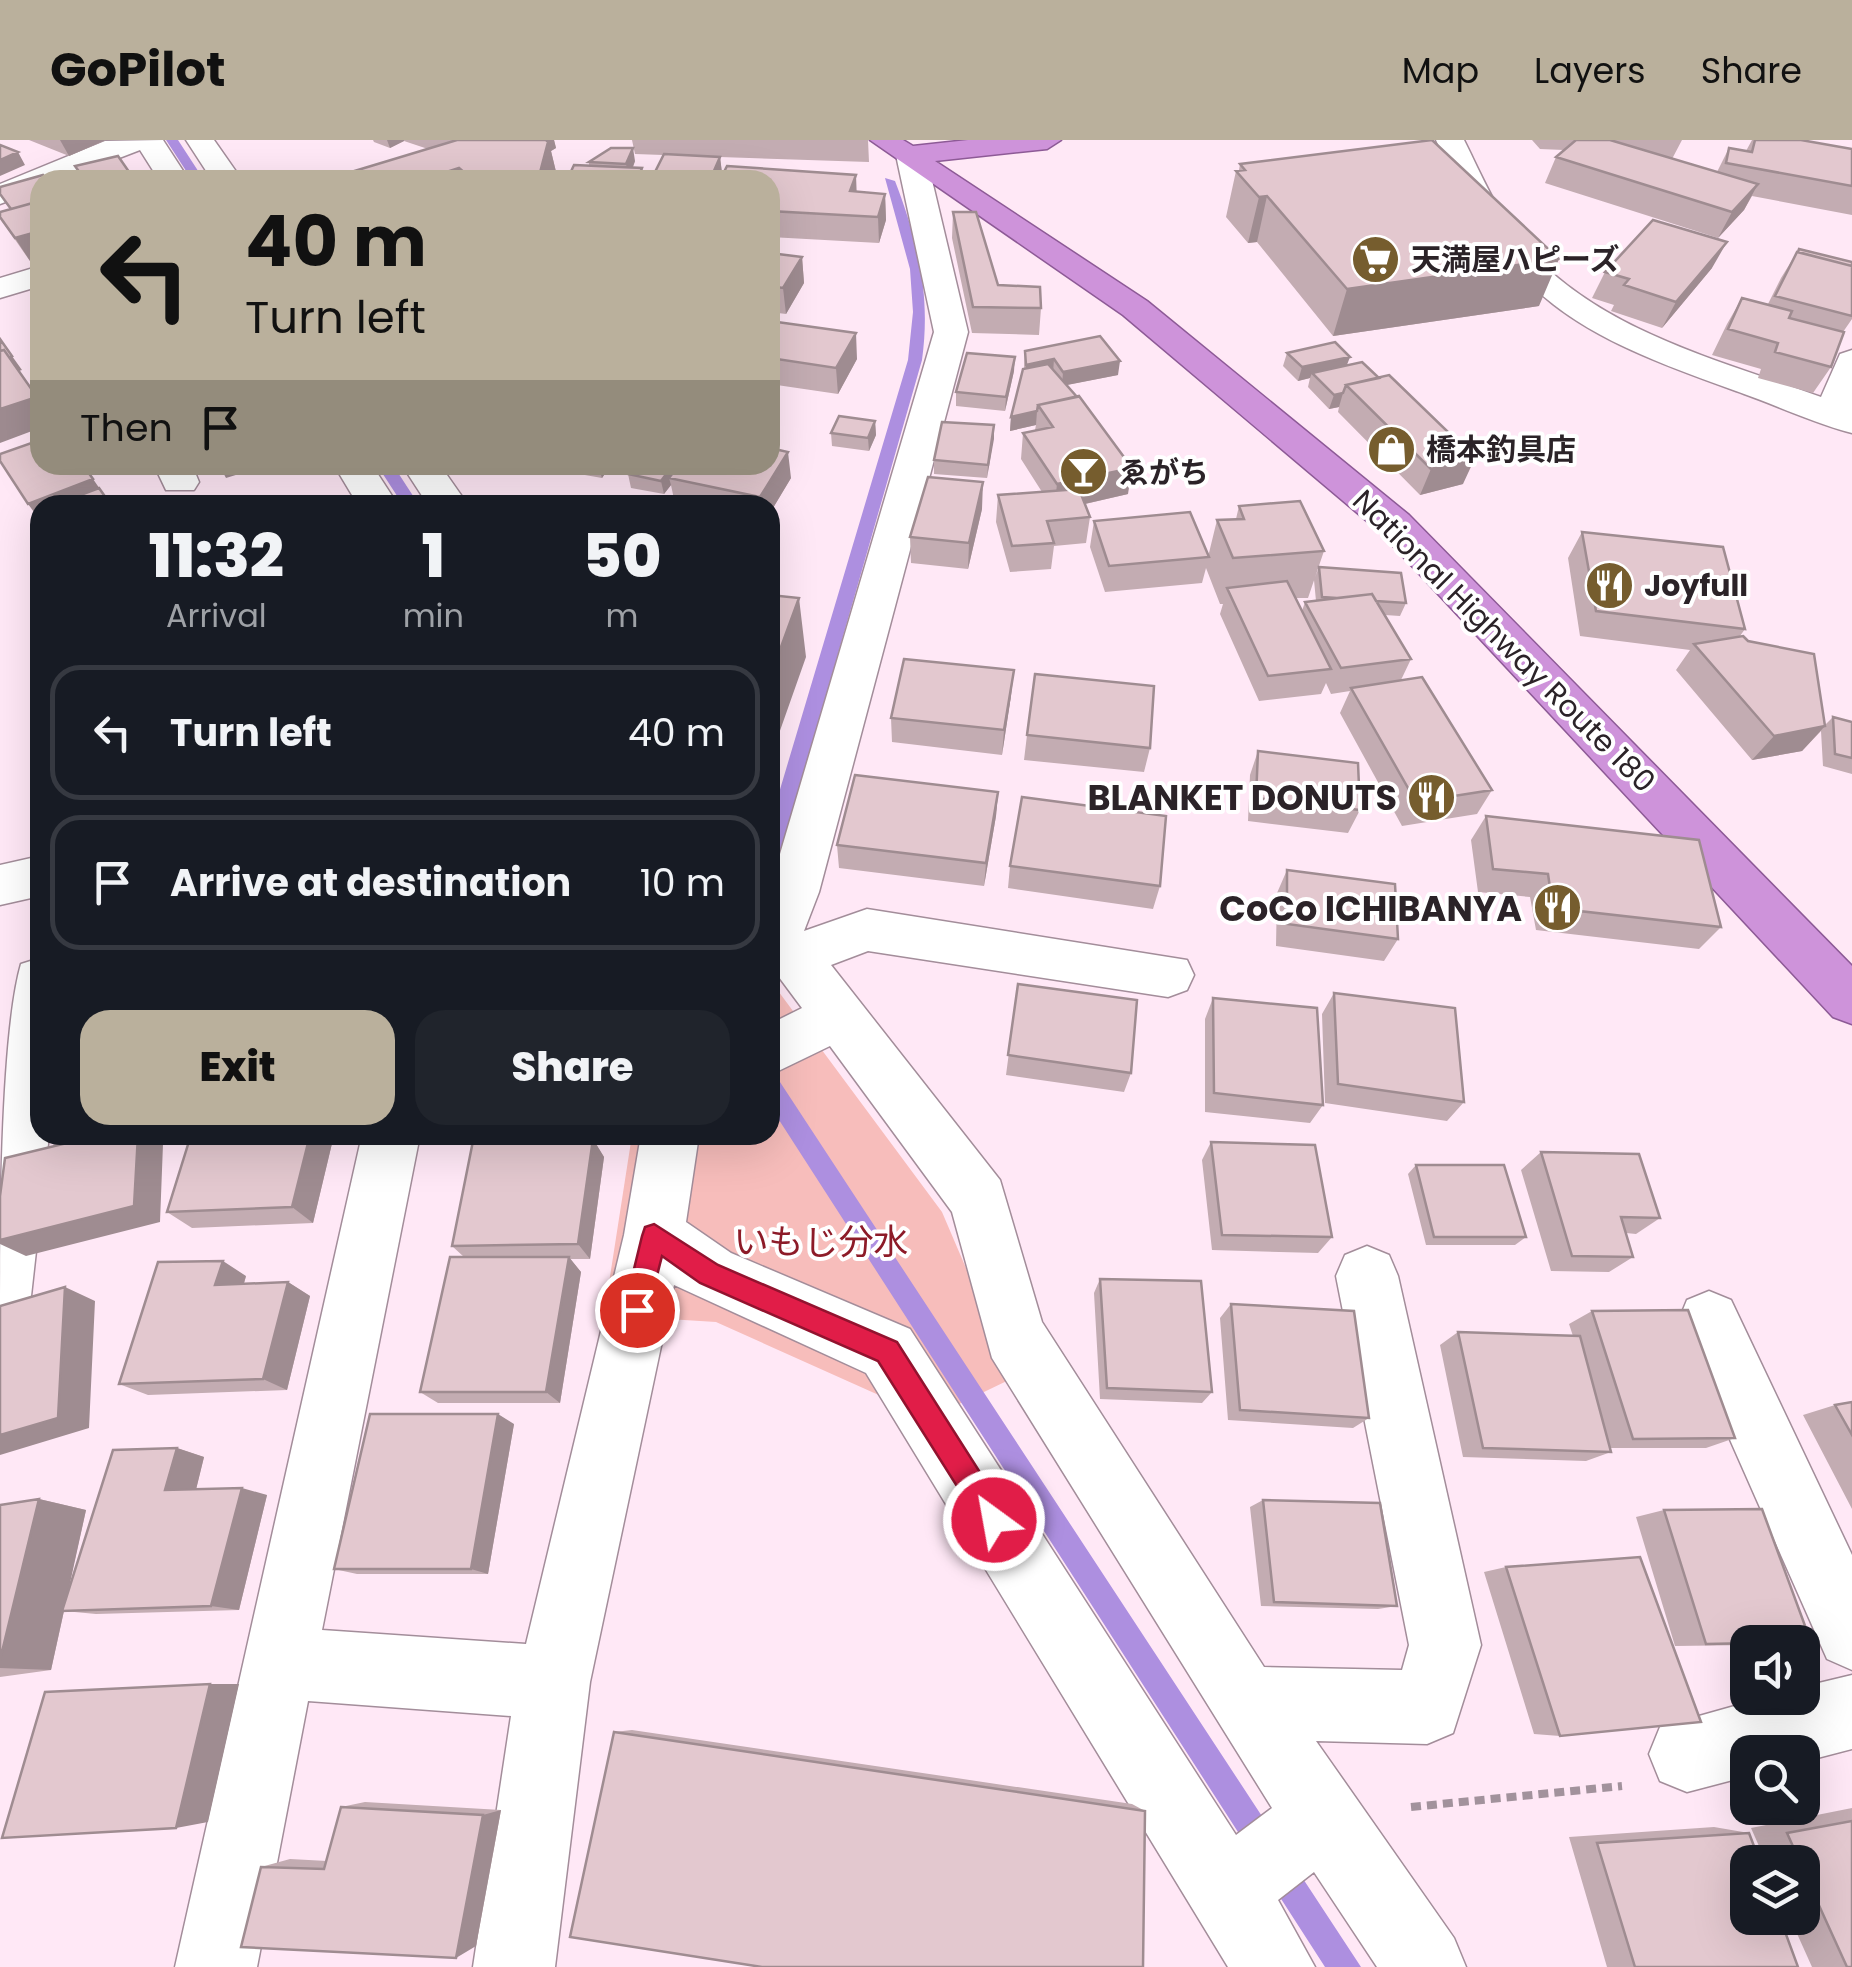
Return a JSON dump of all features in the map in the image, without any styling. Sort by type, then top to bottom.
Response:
[{"type":"highway","points":[[897,147],[1048,140]]},
{"type":"highway","name":"National Highway Route 180","points":[[897,147],[1134,308],[1395,524],[1852,1001]]},
{"type":"street","points":[[60,170],[115,147],[146,140],[167,170]]},
{"type":"street","points":[[200,140],[220,170]]},
{"type":"street","points":[[1450,140],[1479,200],[1522,263],[1571,303],[1670,354],[1842,417],[1852,361]]},
{"type":"street","points":[[780,942],[951,332],[897,147]]},
{"type":"street","points":[[0,195],[30,182]]},
{"type":"street","points":[[0,288],[30,279]]},
{"type":"street","points":[[0,885],[30,878]]},
{"type":"street","points":[[780,942],[867,930],[1168,974]]},
{"type":"street","points":[[780,942],[978,1200],[1014,1336],[1245,1703],[1275,1854],[1274,1967]]},
{"type":"street","points":[[780,1045],[838,1016]]},
{"type":"street","points":[[0,1296],[30,1059]]},
{"type":"street","points":[[216,1967],[389,1145]]},
{"type":"street","points":[[514,1967],[553,1682],[654,1236],[668,1145]]},
{"type":"street","points":[[654,1236],[709,1274],[888,1352],[1275,1854],[1426,1967]]},
{"type":"street","points":[[1245,1703],[1427,1708],[1445,1645],[1366,1276]]},
{"type":"street","points":[[1709,1322],[1852,1634]]},
{"type":"street","points":[[279,1663],[553,1682]]},
{"type":"street","points":[[1687,1754],[1852,1712]]},
{"type":"path","points":[[1275,1854],[1672,1781],[1687,1754]]},
{"type":"green space","name":"いもじ分水","points":[[780,993],[942,1212],[1013,1378],[930,1418],[716,1322],[604,1315],[630,1145],[780,1145]]},
{"type":"building","points":[[457,140],[548,142],[541,170],[358,170]]},
{"type":"building","points":[[1432,140],[1559,259],[1347,289],[1267,196],[1259,197],[1236,171],[1245,170],[1240,164]]},
{"type":"building","points":[[1576,140],[1610,140],[1758,184],[1732,212],[1556,157]]},
{"type":"building","points":[[1755,140],[1801,140],[1852,149],[1852,186],[1726,163],[1729,148],[1752,152]]},
{"type":"building","points":[[0,145],[18,152],[0,160]]},
{"type":"building","points":[[611,148],[633,148],[626,164],[589,162]]},
{"type":"building","points":[[664,154],[720,157],[714,170],[656,170]]},
{"type":"building","points":[[118,156],[128,170],[78,170],[75,166]]},
{"type":"building","points":[[574,165],[642,168],[641,170],[572,170]]},
{"type":"building","points":[[727,166],[856,175],[850,191],[885,194],[878,217],[780,212],[780,170],[725,170]]},
{"type":"building","points":[[30,179],[30,204],[11,209],[0,194],[0,187]]},
{"type":"building","points":[[30,204],[30,234],[15,238],[0,212]]},
{"type":"building","points":[[953,212],[976,212],[998,285],[1040,287],[1041,308],[973,307]]},
{"type":"building","points":[[1653,220],[1727,242],[1676,302],[1624,285],[1629,279],[1605,272]]},
{"type":"building","points":[[1799,249],[1852,262],[1852,266],[1798,252]]},
{"type":"building","points":[[1797,252],[1852,266],[1852,316],[1775,296]]},
{"type":"building","points":[[780,254],[802,257],[783,288]]},
{"type":"building","points":[[1742,298],[1792,311],[1789,318],[1844,332],[1831,367],[1775,352],[1778,343],[1728,329]]},
{"type":"building","points":[[780,322],[856,333],[836,368],[780,360]]},
{"type":"building","points":[[1100,336],[1120,361],[1063,372],[1054,359],[1026,365],[1025,351]]},
{"type":"building","points":[[0,339],[12,356],[0,351]]},
{"type":"building","points":[[1335,342],[1350,357],[1302,367],[1287,353]]},
{"type":"building","points":[[4,350],[30,387],[30,399],[0,409],[0,351]]},
{"type":"building","points":[[967,353],[1015,357],[1006,397],[956,392]]},
{"type":"building","points":[[1362,362],[1379,378],[1346,385],[1343,393],[1334,395],[1312,373]]},
{"type":"building","points":[[1048,364],[1077,397],[1038,405],[1037,411],[1011,417],[1023,369]]},
{"type":"building","points":[[1389,375],[1475,458],[1431,469],[1346,385]]},
{"type":"building","points":[[1079,396],[1132,468],[1057,484],[1023,433],[1053,427],[1038,405]]},
{"type":"building","points":[[839,416],[875,421],[868,438],[831,433]]},
{"type":"building","points":[[942,422],[994,425],[988,465],[934,460]]},
{"type":"building","points":[[30,444],[30,475],[90,475],[93,479],[51,495],[30,495],[28,504],[0,461],[0,454]]},
{"type":"building","points":[[633,475],[666,475],[661,481]]},
{"type":"building","points":[[671,475],[774,475],[761,495],[669,478]]},
{"type":"building","points":[[928,477],[983,482],[969,543],[910,537]]},
{"type":"building","points":[[99,488],[104,495],[80,495]]},
{"type":"building","points":[[1079,489],[1090,517],[1047,521],[1054,543],[1012,546],[998,495]]},
{"type":"building","points":[[1300,501],[1324,551],[1233,558],[1217,520],[1244,519],[1239,506]]},
{"type":"building","points":[[1190,512],[1209,557],[1109,566],[1094,521]]},
{"type":"building","points":[[1582,532],[1723,547],[1745,629],[1596,611]]},
{"type":"building","points":[[1319,567],[1401,573],[1406,603],[1376,601],[1372,594],[1322,597]]},
{"type":"building","points":[[1287,581],[1331,669],[1268,676],[1227,588]]},
{"type":"building","points":[[1372,594],[1411,659],[1341,668],[1305,602]]},
{"type":"building","points":[[780,596],[799,598],[780,650]]},
{"type":"building","points":[[1743,636],[1748,641],[1814,654],[1825,726],[1774,736],[1694,644]]},
{"type":"building","points":[[904,659],[1014,670],[1004,730],[891,718]]},
{"type":"building","points":[[1035,674],[1154,686],[1150,748],[1027,735]]},
{"type":"building","points":[[1422,677],[1492,790],[1416,802],[1351,688]]},
{"type":"building","points":[[1833,717],[1852,722],[1852,758],[1835,754]]},
{"type":"building","points":[[1258,751],[1358,763],[1360,810],[1256,798]]},
{"type":"building","points":[[855,775],[998,792],[986,863],[837,845]]},
{"type":"building","points":[[1022,797],[1166,816],[1160,886],[1010,866]]},
{"type":"building","points":[[1486,816],[1699,840],[1721,927],[1553,908],[1548,874],[1493,869]]},
{"type":"building","points":[[1287,870],[1395,884],[1398,939],[1287,924]]},
{"type":"building","points":[[1018,984],[1137,1000],[1131,1073],[1008,1055]]},
{"type":"building","points":[[1334,993],[1455,1008],[1464,1102],[1338,1084]]},
{"type":"building","points":[[1213,998],[1317,1008],[1323,1105],[1214,1093]]},
{"type":"building","points":[[1211,1142],[1315,1145],[1332,1237],[1222,1235]]},
{"type":"building","points":[[59,1145],[137,1145],[134,1206],[0,1240],[5,1158]]},
{"type":"building","points":[[188,1145],[308,1145],[292,1207],[167,1212]]},
{"type":"building","points":[[472,1145],[592,1145],[578,1244],[452,1246]]},
{"type":"building","points":[[1541,1152],[1639,1154],[1660,1218],[1621,1217],[1633,1257],[1572,1256]]},
{"type":"building","points":[[1416,1165],[1504,1165],[1526,1237],[1434,1237]]},
{"type":"building","points":[[450,1257],[569,1257],[546,1392],[420,1392]]},
{"type":"building","points":[[223,1261],[215,1285],[288,1282],[263,1379],[119,1384],[158,1262]]},
{"type":"building","points":[[1100,1279],[1201,1281],[1212,1392],[1107,1388]]},
{"type":"building","points":[[65,1287],[58,1418],[0,1435],[0,1306]]},
{"type":"building","points":[[1231,1304],[1354,1311],[1369,1418],[1240,1410]]},
{"type":"building","points":[[1688,1310],[1735,1438],[1633,1439],[1592,1311]]},
{"type":"building","points":[[1458,1332],[1580,1336],[1611,1452],[1483,1448]]},
{"type":"building","points":[[1852,1402],[1852,1435],[1835,1405]]},
{"type":"building","points":[[370,1414],[498,1414],[471,1569],[334,1569]]},
{"type":"building","points":[[177,1448],[165,1490],[242,1488],[211,1606],[62,1611],[113,1450]]},
{"type":"building","points":[[39,1499],[0,1660],[0,1505]]},
{"type":"building","points":[[1263,1500],[1380,1503],[1397,1606],[1274,1602]]},
{"type":"building","points":[[1762,1509],[1805,1625],[1730,1625],[1730,1644],[1706,1644],[1664,1510]]},
{"type":"building","points":[[1640,1557],[1701,1722],[1560,1736],[1506,1567]]},
{"type":"building","points":[[210,1684],[176,1828],[2,1838],[45,1692]]},
{"type":"building","points":[[614,1732],[1145,1811],[1143,1967],[762,1967],[570,1937]]},
{"type":"building","points":[[341,1807],[483,1815],[456,1958],[241,1947],[261,1867],[324,1869]]},
{"type":"building","points":[[1852,1821],[1852,1967],[1847,1967],[1820,1908],[1820,1845],[1792,1845],[1787,1833]]},
{"type":"building","points":[[1749,1833],[1754,1845],[1730,1845],[1730,1935],[1786,1935],[1798,1967],[1635,1967],[1597,1843]]},
{"type":"waterway","points":[[172,140],[192,170]]},
{"type":"waterway","points":[[780,823],[915,360],[920,312],[916,269],[889,181]]},
{"type":"waterway","points":[[392,475],[404,495]]},
{"type":"waterway","points":[[780,1101],[1344,1967]]},
{"type":"place","name":"天満屋ハピーズ","points":[[1376,259]]},
{"type":"place","name":"橋本釣具店","points":[[1391,449]]},
{"type":"place","name":"ゑがち","points":[[1084,472]]},
{"type":"place","name":"Joyfull","points":[[1609,585]]},
{"type":"place","name":"BLANKET DONUTS","points":[[1432,797]]},
{"type":"place","name":"CoCo ICHIBANYA","points":[[1557,908]]},
{"type":"route","points":[[637,1310],[654,1236],[709,1274],[888,1352],[994,1520]]}]
